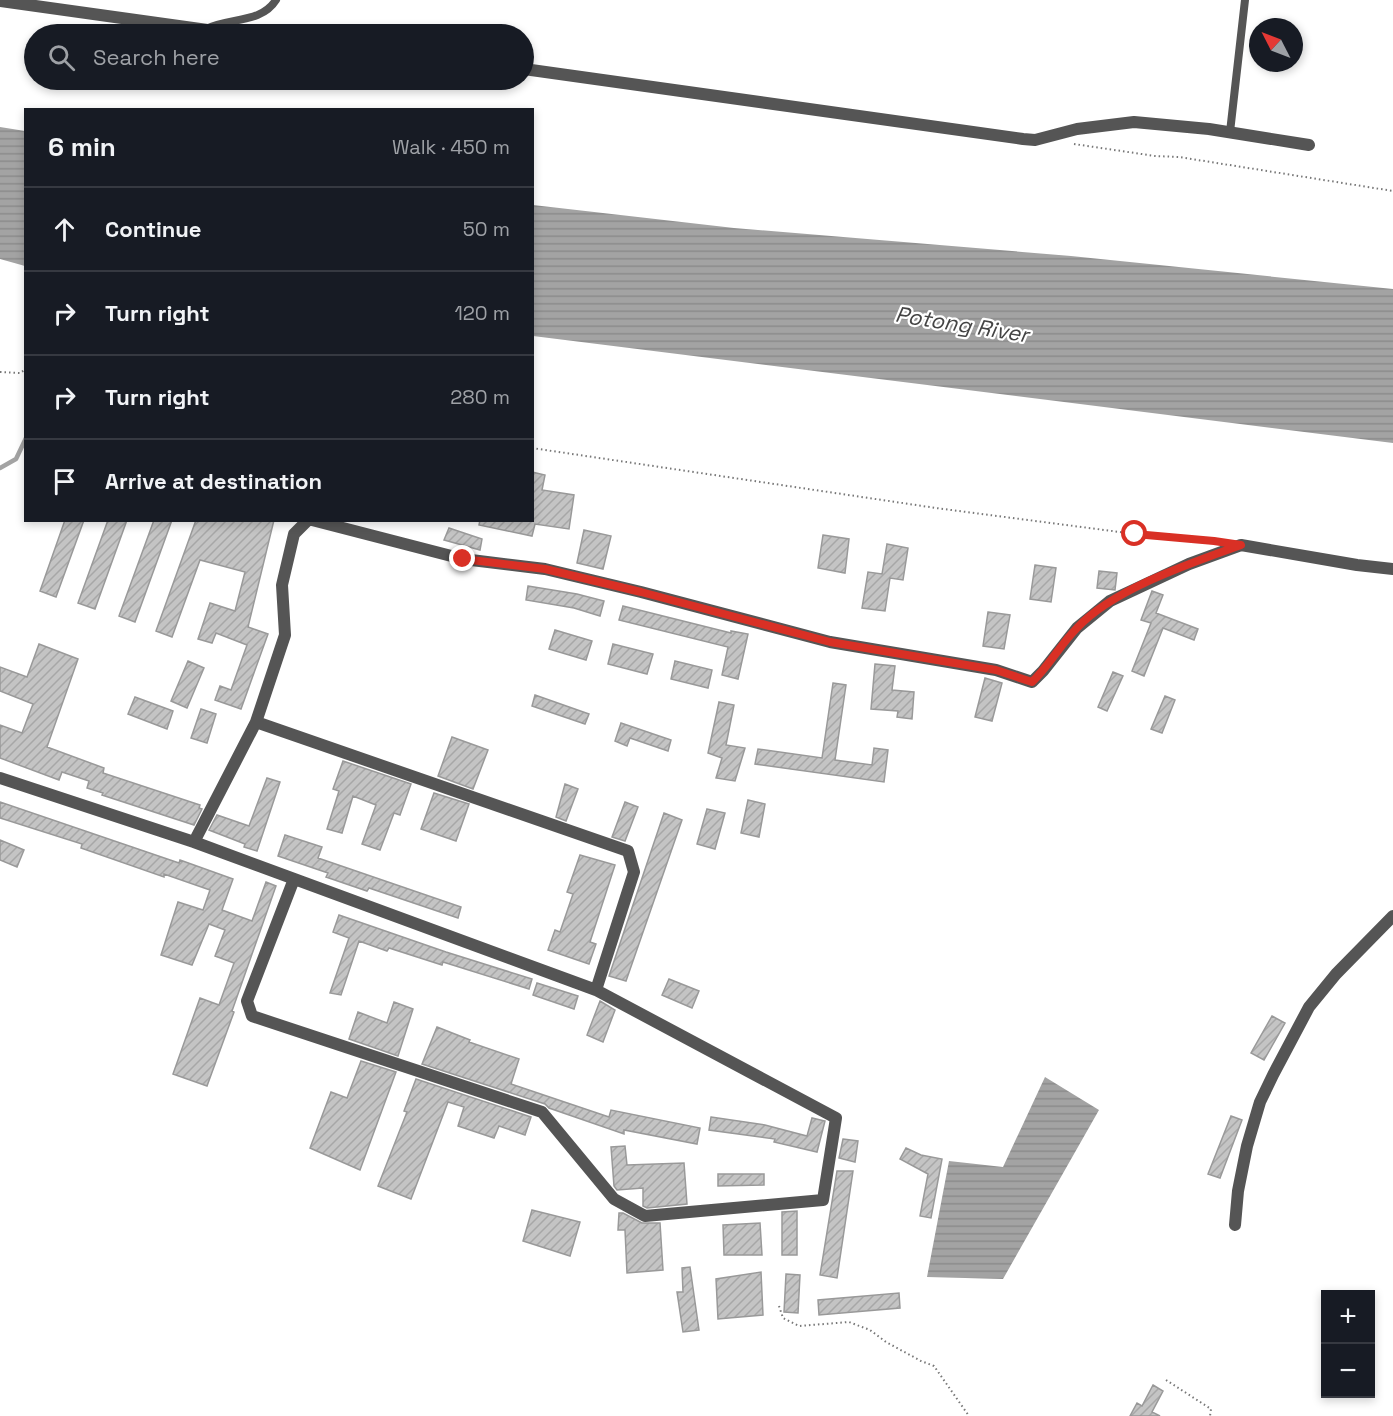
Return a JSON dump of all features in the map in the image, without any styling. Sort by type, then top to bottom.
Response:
[{"type":"street","points":[[0,1],[155,24]]},
{"type":"street","points":[[534,70],[1023,139],[1035,140],[1077,129],[1134,122],[1230,132],[1309,145]]},
{"type":"street","points":[[194,842],[256,722],[285,635],[282,585],[294,534],[308,522]]},
{"type":"street","points":[[318,522],[463,559],[545,569],[830,642],[996,670],[1032,682],[1077,628],[1110,601],[1189,564],[1241,545],[1393,569]]},
{"type":"street","points":[[256,722],[628,851],[634,872],[596,990]]},
{"type":"street","points":[[0,778],[194,842],[596,990],[836,1118],[824,1200],[645,1216],[614,1198],[542,1112],[252,1016],[247,1001],[294,879]]},
{"type":"street","points":[[1235,1225],[1238,1191],[1247,1146],[1260,1102],[1273,1075],[1309,1008],[1336,974],[1393,916]]},
{"type":"lane","points":[[216,24],[261,15],[271,8],[276,0]]},
{"type":"lane","points":[[1230,132],[1245,0]]},
{"type":"path","points":[[1070,144],[1155,156],[1179,157],[1393,191]]},
{"type":"path","points":[[0,372],[20,373],[24,370]]},
{"type":"path","points":[[534,448],[936,508],[1135,534],[1214,541]]},
{"type":"path","points":[[779,1306],[783,1318],[799,1326],[849,1322],[860,1324],[886,1342],[934,1366],[969,1416]]},
{"type":"path","points":[[1166,1380],[1211,1409],[1210,1416]]},
{"type":"water","points":[[0,127],[24,131],[24,266],[0,259]]},
{"type":"water","name":"Potong River","points":[[534,205],[734,228],[1071,256],[1393,289],[1393,443],[534,336]]},
{"type":"water","points":[[1045,1077],[1099,1110],[1003,1279],[927,1277],[949,1161],[1003,1167]]},
{"type":"building","points":[[534,472],[545,475],[542,490],[574,495],[569,529],[535,524],[532,536],[479,525],[480,522],[534,522]]},
{"type":"building","points":[[64,522],[83,522],[56,597],[40,591]]},
{"type":"building","points":[[107,522],[126,522],[95,609],[78,603]]},
{"type":"building","points":[[153,522],[171,522],[135,622],[119,616]]},
{"type":"building","points":[[195,522],[274,522],[248,627],[268,634],[241,709],[215,700],[220,686],[231,690],[247,645],[216,633],[212,643],[198,639],[210,603],[235,611],[245,572],[200,560],[172,637],[156,631]]},
{"type":"building","points":[[449,528],[482,539],[480,550],[444,540]]},
{"type":"building","points":[[584,530],[611,536],[603,569],[577,563]]},
{"type":"building","points":[[823,535],[849,539],[845,573],[818,568]]},
{"type":"building","points":[[887,544],[908,548],[903,580],[890,578],[885,611],[862,608],[868,572],[882,574]]},
{"type":"building","points":[[1035,565],[1056,568],[1051,602],[1030,599]]},
{"type":"building","points":[[1099,571],[1117,573],[1115,590],[1097,588]]},
{"type":"building","points":[[528,586],[604,601],[600,616],[574,608],[526,600]]},
{"type":"building","points":[[1152,591],[1163,595],[1156,613],[1198,629],[1194,640],[1163,628],[1144,676],[1132,671],[1151,623],[1141,620]]},
{"type":"building","points":[[623,606],[731,633],[731,631],[748,634],[738,679],[722,675],[728,647],[619,620]]},
{"type":"building","points":[[988,612],[1010,615],[1004,649],[983,646]]},
{"type":"building","points":[[555,630],[592,641],[586,660],[549,649]]},
{"type":"building","points":[[39,644],[78,659],[47,747],[104,768],[103,773],[200,805],[199,808],[202,809],[194,825],[102,795],[103,793],[87,788],[89,781],[62,772],[59,780],[0,758],[0,725],[22,733],[33,704],[0,691],[0,667],[27,677]]},
{"type":"building","points":[[613,644],[653,654],[647,674],[608,664]]},
{"type":"building","points":[[188,661],[204,668],[187,708],[171,701]]},
{"type":"building","points":[[675,661],[712,670],[708,688],[671,679]]},
{"type":"building","points":[[875,664],[895,666],[892,690],[914,692],[912,719],[897,717],[898,711],[871,709]]},
{"type":"building","points":[[1113,672],[1123,676],[1107,711],[1098,707]]},
{"type":"building","points":[[985,678],[1002,683],[992,721],[975,717]]},
{"type":"building","points":[[833,683],[846,685],[835,760],[872,765],[874,748],[888,750],[884,782],[755,764],[758,749],[822,758]]},
{"type":"building","points":[[535,695],[589,714],[585,724],[532,706]]},
{"type":"building","points":[[1165,696],[1175,700],[1162,733],[1151,729]]},
{"type":"building","points":[[135,697],[173,711],[167,729],[128,714]]},
{"type":"building","points":[[719,702],[734,705],[726,745],[745,748],[735,781],[716,778],[722,758],[708,753]]},
{"type":"building","points":[[201,709],[216,714],[207,743],[191,738]]},
{"type":"building","points":[[621,723],[671,740],[668,751],[630,738],[627,746],[615,741]]},
{"type":"building","points":[[452,737],[488,750],[473,789],[438,776]]},
{"type":"building","points":[[343,761],[411,784],[400,815],[394,813],[380,850],[362,844],[376,805],[353,796],[342,833],[327,829],[339,791],[333,789]]},
{"type":"building","points":[[267,778],[280,782],[257,851],[209,830],[217,815],[249,826]]},
{"type":"building","points":[[565,784],[578,789],[566,821],[556,817]]},
{"type":"building","points":[[434,793],[469,804],[456,841],[421,829]]},
{"type":"building","points":[[748,800],[765,804],[759,837],[741,833]]},
{"type":"building","points":[[0,802],[233,879],[222,910],[252,921],[266,882],[276,886],[207,1086],[173,1074],[200,998],[219,1005],[234,963],[215,956],[225,930],[209,924],[192,965],[161,955],[178,902],[203,910],[210,890],[164,874],[164,877],[81,848],[82,844],[0,818]]},
{"type":"building","points":[[625,802],[638,807],[625,841],[612,837]]},
{"type":"building","points":[[707,809],[725,813],[715,849],[697,844]]},
{"type":"building","points":[[664,813],[682,820],[626,981],[609,976]]},
{"type":"building","points":[[285,835],[322,847],[318,858],[461,907],[458,918],[369,888],[367,891],[326,877],[328,873],[278,856]]},
{"type":"building","points":[[0,840],[24,850],[17,867],[0,860]]},
{"type":"building","points":[[580,855],[615,865],[590,942],[596,944],[589,964],[548,950],[555,930],[560,932],[573,894],[567,892]]},
{"type":"building","points":[[339,915],[532,979],[529,989],[443,962],[442,965],[389,948],[387,951],[359,941],[341,995],[330,993],[349,938],[333,932]]},
{"type":"building","points":[[669,979],[699,991],[692,1008],[662,995]]},
{"type":"building","points":[[537,983],[578,996],[574,1009],[533,995]]},
{"type":"building","points":[[600,1001],[615,1010],[603,1042],[587,1035]]},
{"type":"building","points":[[394,1002],[413,1009],[398,1056],[349,1039],[358,1012],[387,1023]]},
{"type":"building","points":[[1272,1016],[1285,1023],[1264,1060],[1251,1053]]},
{"type":"building","points":[[437,1027],[470,1040],[469,1042],[519,1059],[511,1084],[609,1117],[611,1110],[700,1128],[697,1144],[624,1130],[624,1134],[549,1108],[545,1104],[422,1064]]},
{"type":"building","points":[[361,1061],[396,1072],[360,1170],[310,1148],[331,1092],[347,1098]]},
{"type":"building","points":[[416,1079],[531,1117],[525,1135],[499,1126],[494,1138],[458,1126],[464,1107],[448,1102],[411,1199],[378,1186],[407,1112],[404,1111]]},
{"type":"building","points":[[1231,1116],[1242,1120],[1220,1178],[1208,1174]]},
{"type":"building","points":[[711,1117],[765,1125],[807,1136],[812,1118],[825,1121],[817,1152],[774,1142],[775,1139],[709,1130]]},
{"type":"building","points":[[843,1139],[858,1141],[855,1162],[839,1158]]},
{"type":"building","points":[[625,1146],[627,1165],[684,1163],[687,1204],[647,1208],[643,1206],[643,1188],[617,1190],[614,1186],[611,1147]]},
{"type":"building","points":[[906,1148],[921,1155],[942,1159],[931,1218],[920,1216],[928,1174],[900,1159]]},
{"type":"building","points":[[837,1171],[853,1171],[837,1278],[820,1275]]},
{"type":"building","points":[[718,1174],[764,1174],[764,1185],[718,1186]]},
{"type":"building","points":[[532,1210],[580,1222],[570,1256],[523,1241]]},
{"type":"building","points":[[797,1211],[797,1255],[782,1255],[782,1212]]},
{"type":"building","points":[[619,1213],[642,1223],[660,1223],[663,1270],[627,1273],[625,1230],[618,1230]]},
{"type":"building","points":[[760,1223],[762,1255],[724,1255],[723,1225]]},
{"type":"building","points":[[690,1267],[699,1330],[683,1332],[677,1292],[683,1292],[682,1268]]},
{"type":"building","points":[[761,1272],[763,1315],[718,1319],[716,1279]]},
{"type":"building","points":[[786,1274],[800,1275],[798,1313],[784,1312]]},
{"type":"building","points":[[899,1293],[900,1308],[819,1315],[818,1300]]},
{"type":"building","points":[[1153,1385],[1163,1391],[1152,1412],[1160,1416],[1130,1416],[1137,1403],[1142,1406]]},
{"type":"waterway","points":[[0,468],[16,459],[24,442]]},
{"type":"route","points":[[463,559],[545,569],[776,626],[830,642],[996,670],[1032,682],[1077,628],[1110,601],[1189,564],[1241,545],[1135,534]]}]
